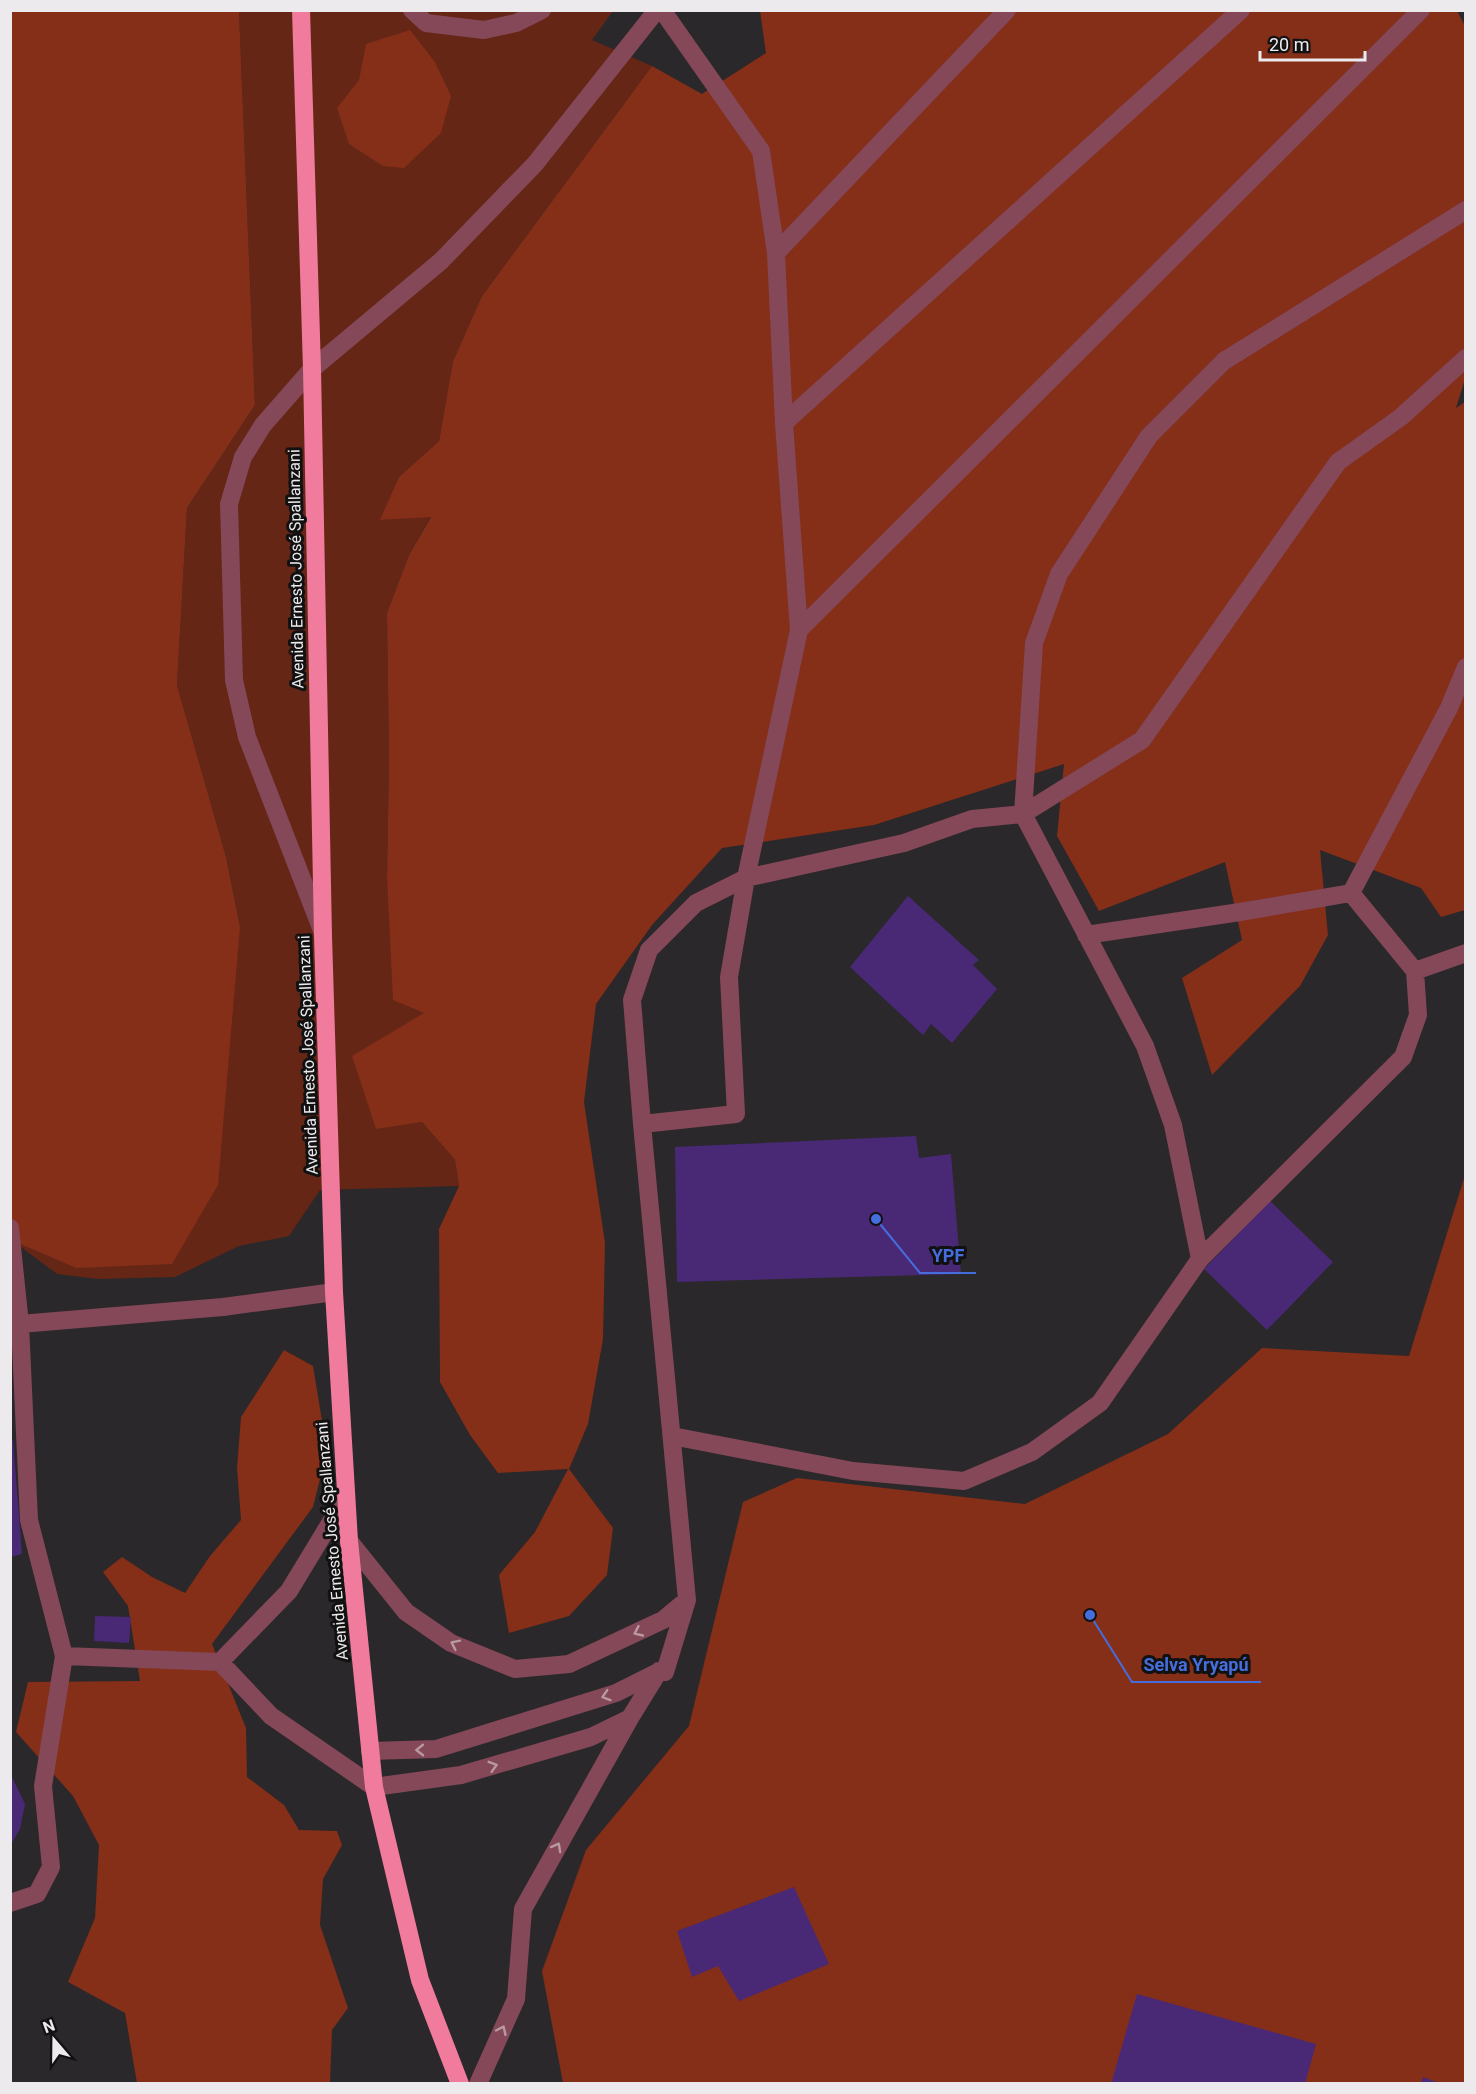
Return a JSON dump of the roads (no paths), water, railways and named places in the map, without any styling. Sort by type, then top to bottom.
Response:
[{"type":"highway","name":"Avenida Ernesto José Spallanzani","points":[[301,10],[312,369],[323,936],[334,1292],[349,1541],[374,1787],[420,1980],[460,2084]]},
{"type":"lane","points":[[412,10],[426,23],[484,30],[516,23],[542,10]]},
{"type":"lane","points":[[323,936],[247,736],[234,680],[229,504],[243,458],[263,425],[312,369],[441,261],[535,164],[659,10],[761,152],[776,253],[784,423],[799,630],[746,878],[729,977],[736,1114],[642,1124]]},
{"type":"lane","points":[[776,253],[1007,10]]},
{"type":"lane","points":[[784,423],[1241,10]]},
{"type":"lane","points":[[799,630],[1421,10]]},
{"type":"lane","points":[[1200,1259],[1173,1125],[1145,1046],[1023,814],[1034,643],[1059,574],[1149,436],[1224,361],[1466,210]]},
{"type":"lane","points":[[478,2084],[516,2000],[523,1909],[630,1718],[662,1672],[687,1600],[632,1000],[649,950],[696,903],[746,878],[904,843],[972,819],[1023,814],[1142,740],[1338,462],[1401,417],[1466,358]]},
{"type":"lane","points":[[1351,893],[1449,708],[1466,667]]},
{"type":"lane","points":[[1086,935],[1351,893]]},
{"type":"lane","points":[[672,1436],[853,1471],[964,1481],[1032,1452],[1100,1403],[1200,1259],[1403,1057],[1419,1015],[1415,971],[1351,893]]},
{"type":"lane","points":[[1415,971],[1466,953]]},
{"type":"lane","points":[[10,1228],[20,1324],[29,1520],[64,1656],[43,1786],[51,1867],[37,1893],[10,1903]]},
{"type":"lane","points":[[20,1324],[223,1307],[334,1292]]},
{"type":"lane","points":[[220,1662],[289,1592],[346,1497]]},
{"type":"lane","points":[[349,1541],[406,1612],[451,1643],[515,1669],[569,1664],[663,1620],[687,1600]]},
{"type":"lane","points":[[64,1656],[220,1662],[271,1716],[374,1787],[461,1775],[591,1737],[630,1718]]},
{"type":"lane","points":[[370,1750],[436,1749],[616,1693],[662,1672]]},
{"type":"place","name":"YPF","points":[[876,1219]]},
{"type":"place","name":"Selva Yryapú","points":[[1090,1615]]}]
